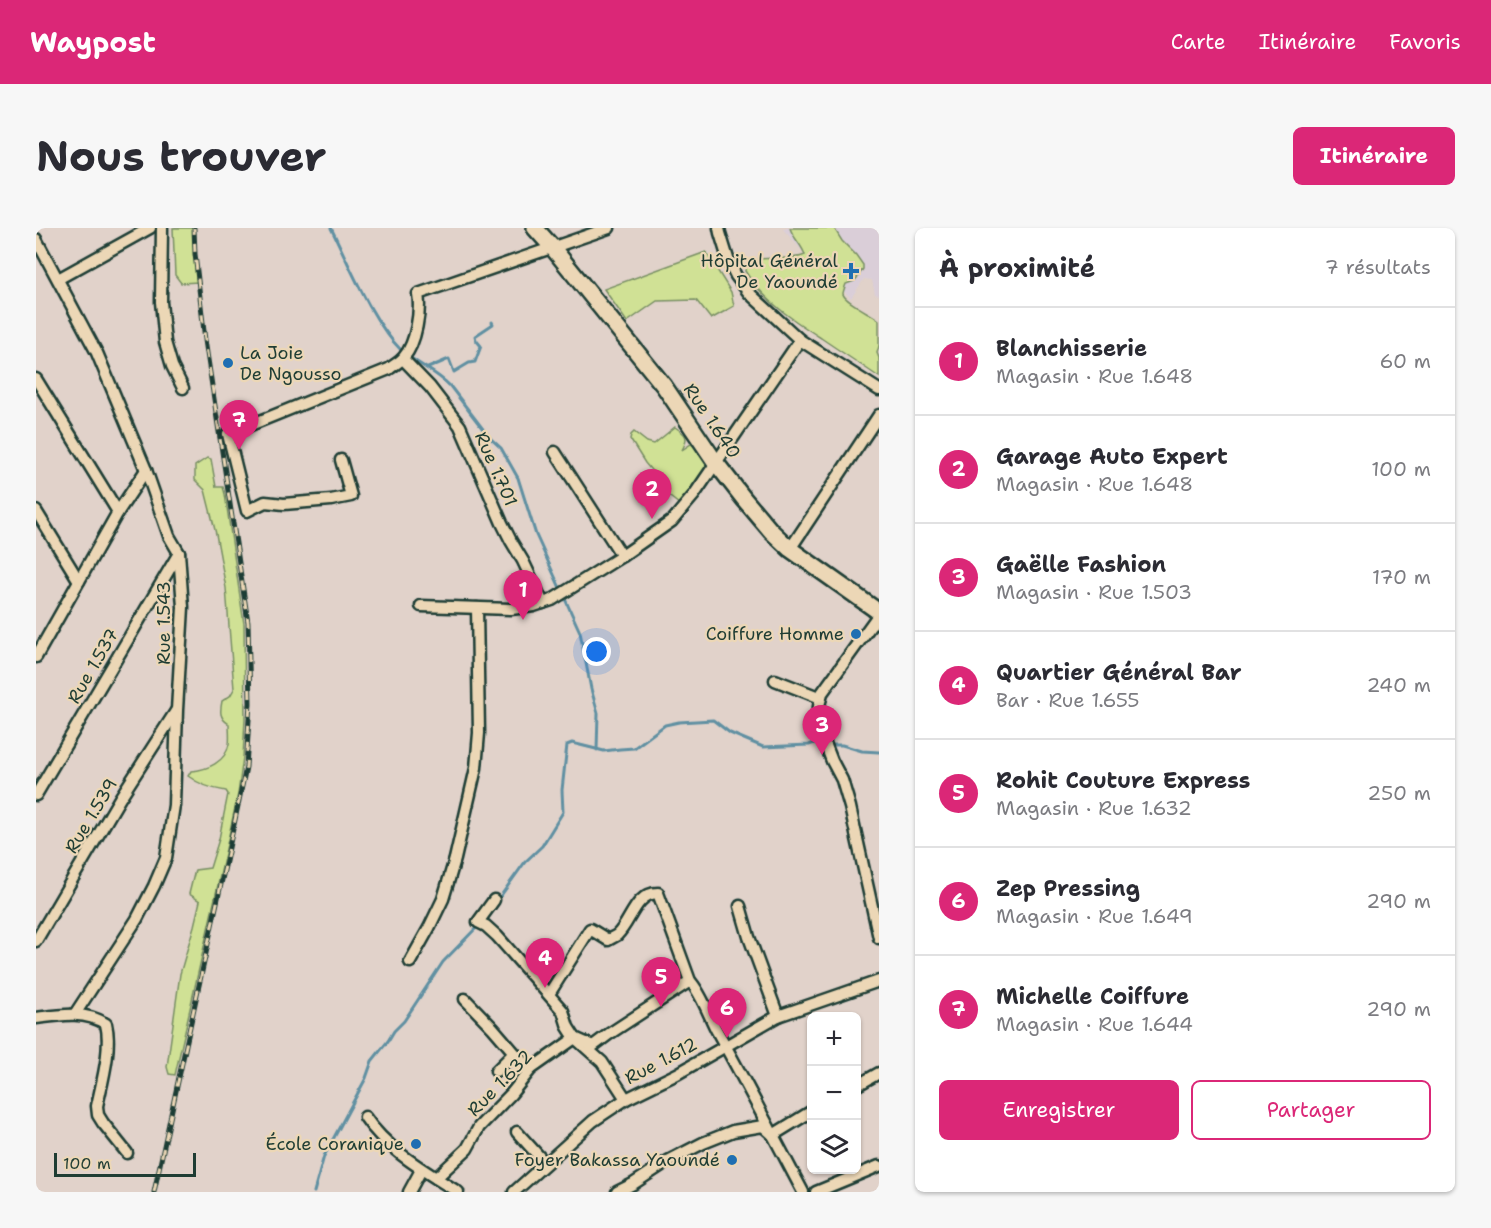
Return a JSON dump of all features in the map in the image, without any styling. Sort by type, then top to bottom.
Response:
[{"type":"street","points":[[58,279],[150,228]]},
{"type":"street","points":[[162,228],[161,302],[165,342],[172,366],[183,388]]},
{"type":"street","name":"Rue 1.640","points":[[535,228],[664,386],[716,463],[764,523],[790,549],[879,613]]},
{"type":"street","points":[[341,460],[351,496],[284,504],[265,502],[247,511],[228,434],[389,369],[405,356],[413,341],[420,305],[418,294],[609,228]]},
{"type":"street","points":[[719,228],[729,262],[749,293],[800,340],[879,390]]},
{"type":"street","name":"Rue 1.543","points":[[36,239],[97,353],[146,470],[169,536],[179,553],[183,608],[174,805],[166,858],[137,919],[75,1014]]},
{"type":"street","points":[[421,606],[511,609],[534,606],[552,600],[672,521],[694,495],[800,340]]},
{"type":"street","name":"Rue 1.701","points":[[405,356],[460,426],[502,523],[524,561],[543,603]]},
{"type":"street","points":[[36,379],[118,512]]},
{"type":"street","points":[[790,549],[879,415]]},
{"type":"street","points":[[555,452],[622,556]]},
{"type":"street","points":[[36,657],[118,512],[146,470]]},
{"type":"street","points":[[36,511],[79,581]]},
{"type":"street","name":"Rue 1.537","points":[[36,795],[179,553]]},
{"type":"street","points":[[410,962],[443,899],[477,768],[479,733],[477,608]]},
{"type":"street","points":[[879,613],[822,693],[817,720],[832,761],[842,780],[866,872],[879,938]]},
{"type":"street","points":[[36,634],[50,633]]},
{"type":"street","points":[[775,680],[821,698]]},
{"type":"street","name":"Rue 1.539","points":[[36,941],[120,798],[177,710]]},
{"type":"street","points":[[549,994],[590,929],[608,940],[617,934],[636,905],[652,893],[658,893],[690,981],[802,1192]]},
{"type":"street","points":[[494,900],[478,922],[497,936],[549,994],[563,1011],[568,1028],[602,1062],[626,1099]]},
{"type":"street","points":[[740,906],[778,1016]]},
{"type":"street","points":[[576,1038],[593,1046],[690,981]]},
{"type":"street","name":"Rue 1.612","points":[[514,1192],[593,1121],[626,1099],[677,1074],[778,1016],[879,981]]},
{"type":"street","points":[[465,999],[531,1070]]},
{"type":"street","points":[[36,1018],[75,1014],[100,1020],[106,1024],[107,1045],[97,1106],[98,1115],[127,1153]]},
{"type":"street","name":"Rue 1.632","points":[[436,1178],[467,1149],[479,1127],[531,1070],[576,1038]]},
{"type":"street","points":[[496,1071],[514,1053]]},
{"type":"street","points":[[861,1083],[879,1073]]},
{"type":"street","points":[[773,1135],[807,1114]]},
{"type":"street","points":[[365,1117],[374,1130],[421,1170],[458,1192]]},
{"type":"street","points":[[617,1192],[677,1156],[733,1131],[763,1125],[773,1135]]},
{"type":"street","points":[[517,1132],[545,1162]]},
{"type":"street","points":[[816,1192],[879,1166]]},
{"type":"street","points":[[409,1192],[421,1170]]},
{"type":"shaded area","name":"Hôpital Général De Yaoundé","points":[[782,228],[879,228],[879,295],[875,294],[872,280],[864,279],[851,298],[813,263]]},
{"type":"green space","points":[[173,228],[194,228],[198,282],[181,283],[175,275]]},
{"type":"green space","points":[[790,228],[834,228],[863,265],[857,278],[846,284],[843,294],[848,301],[879,320],[877,353],[879,377],[780,309],[761,292],[745,271],[746,265],[760,259],[805,255]]},
{"type":"green space","points":[[706,252],[731,292],[734,306],[711,319],[696,300],[657,301],[627,322],[604,289]]},
{"type":"green space","points":[[675,427],[686,437],[682,450],[691,444],[704,454],[708,467],[693,492],[679,504],[665,493],[662,483],[645,463],[630,439],[634,432],[647,442],[654,444]]},
{"type":"green space","points":[[207,458],[211,459],[216,487],[223,487],[225,494],[244,624],[245,719],[238,794],[175,1075],[169,1074],[167,1067],[180,974],[200,901],[189,894],[195,870],[210,868],[219,839],[228,794],[226,791],[206,786],[188,776],[191,771],[215,764],[224,756],[229,742],[229,724],[221,714],[222,701],[230,696],[234,689],[226,588],[216,534],[205,490],[195,480],[195,466]]},
{"type":"waterway","points":[[331,228],[362,292],[390,338],[407,355],[450,386],[489,437],[501,448],[518,478],[536,535],[580,632],[598,713],[597,750]]},
{"type":"waterway","points":[[428,368],[449,359],[454,372],[475,362],[481,346],[475,336],[493,324],[492,322]]},
{"type":"waterway","points":[[497,901],[525,862],[542,846],[563,812],[562,790],[567,745],[572,743],[604,751],[634,748],[665,725],[713,720],[730,733],[763,747],[809,745],[823,742]]},
{"type":"waterway","points":[[828,744],[879,752]]},
{"type":"waterway","points":[[314,1192],[324,1156],[366,1078],[372,1061],[404,1021],[443,962],[478,926]]},
{"type":"railway","points":[[154,1192],[246,767],[250,703],[248,622],[205,340],[194,228]]},
{"type":"place","name":"Hôpital Général De Yaoundé","points":[[851,271]]},
{"type":"place","name":"La Joie De Ngousso","points":[[228,363]]},
{"type":"place","name":"Michelle Coiffure","points":[[239,450]]},
{"type":"place","name":"Garage Auto Expert","points":[[652,519]]},
{"type":"place","name":"Blanchisserie","points":[[523,620]]},
{"type":"place","name":"Coiffure Homme","points":[[856,634]]},
{"type":"place","name":"Gaëlle Fashion","points":[[822,755]]},
{"type":"place","name":"Quartier Général Bar","points":[[545,988]]},
{"type":"place","name":"Rohit Couture Express","points":[[661,1007]]},
{"type":"place","name":"Zep Pressing","points":[[727,1038]]},
{"type":"place","name":"École Coranique","points":[[416,1144]]},
{"type":"place","name":"Foyer Bakassa Yaoundé","points":[[732,1160]]}]
